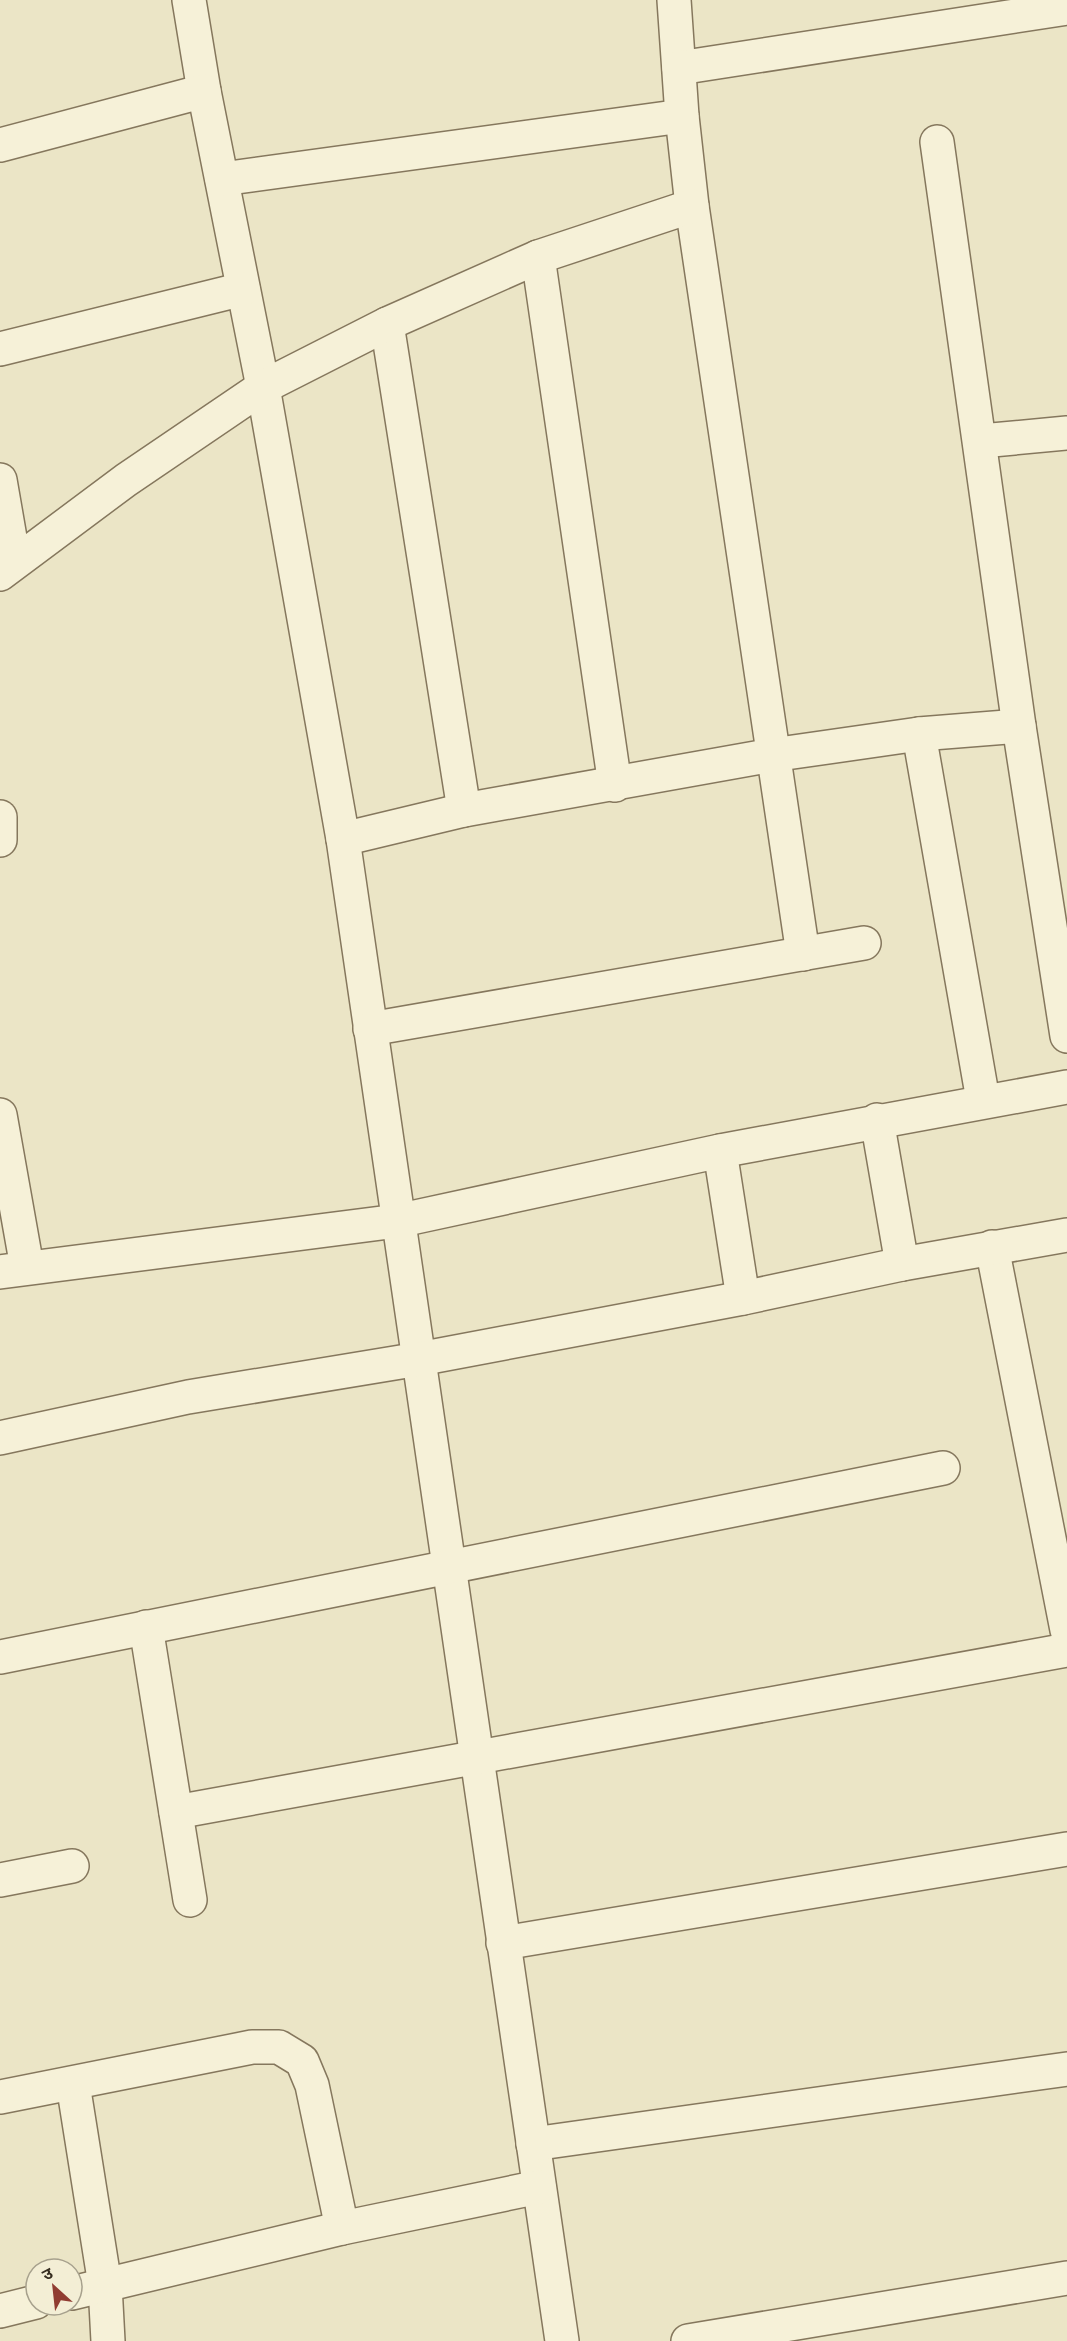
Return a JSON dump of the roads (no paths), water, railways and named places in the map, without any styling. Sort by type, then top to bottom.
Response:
[{"type":"street","points":[[189,0],[204,91],[263,387],[343,839],[562,2341]]},
{"type":"street","points":[[674,0],[682,116],[692,206],[803,954]]},
{"type":"street","points":[[679,68],[1067,8]]},
{"type":"street","points":[[0,145],[204,91]]},
{"type":"street","points":[[222,179],[682,116]]},
{"type":"street","points":[[937,142],[981,441],[1019,726],[1067,1036]]},
{"type":"street","points":[[7,568],[126,480],[263,387],[387,324],[538,257],[692,206]]},
{"type":"street","points":[[538,257],[615,785]]},
{"type":"street","points":[[0,350],[243,289]]},
{"type":"street","points":[[387,324],[464,810]]},
{"type":"street","points":[[981,441],[1067,433]]},
{"type":"street","points":[[0,480],[7,568]]},
{"type":"street","points":[[343,839],[464,810],[615,785],[772,755],[919,734],[1019,726]]},
{"type":"street","points":[[919,734],[983,1100]]},
{"type":"street","points":[[0,817],[0,840]]},
{"type":"street","points":[[370,1029],[864,943]]},
{"type":"street","points":[[0,1115],[13,1269],[398,1221],[720,1151],[1067,1086]]},
{"type":"street","points":[[877,1120],[902,1264]]},
{"type":"street","points":[[720,1151],[743,1298]]},
{"type":"street","points":[[0,1438],[188,1397],[419,1359],[743,1298],[902,1264],[1067,1235]]},
{"type":"street","points":[[992,1247],[1067,1630]]},
{"type":"street","points":[[0,1657],[943,1468]]},
{"type":"street","points":[[146,1627],[190,1900]]},
{"type":"street","points":[[176,1812],[1067,1650]]},
{"type":"street","points":[[503,1943],[1067,1849]]},
{"type":"street","points":[[0,1880],[72,1866]]},
{"type":"street","points":[[0,2097],[252,2047],[279,2047],[302,2061],[312,2085],[342,2228]]},
{"type":"street","points":[[533,2144],[1067,2069]]},
{"type":"street","points":[[73,2084],[105,2285],[108,2341]]},
{"type":"street","points":[[84,2290],[342,2228],[539,2187]]},
{"type":"street","points":[[688,2341],[1067,2278]]},
{"type":"street","points":[[0,2311],[24,2305]]}]
